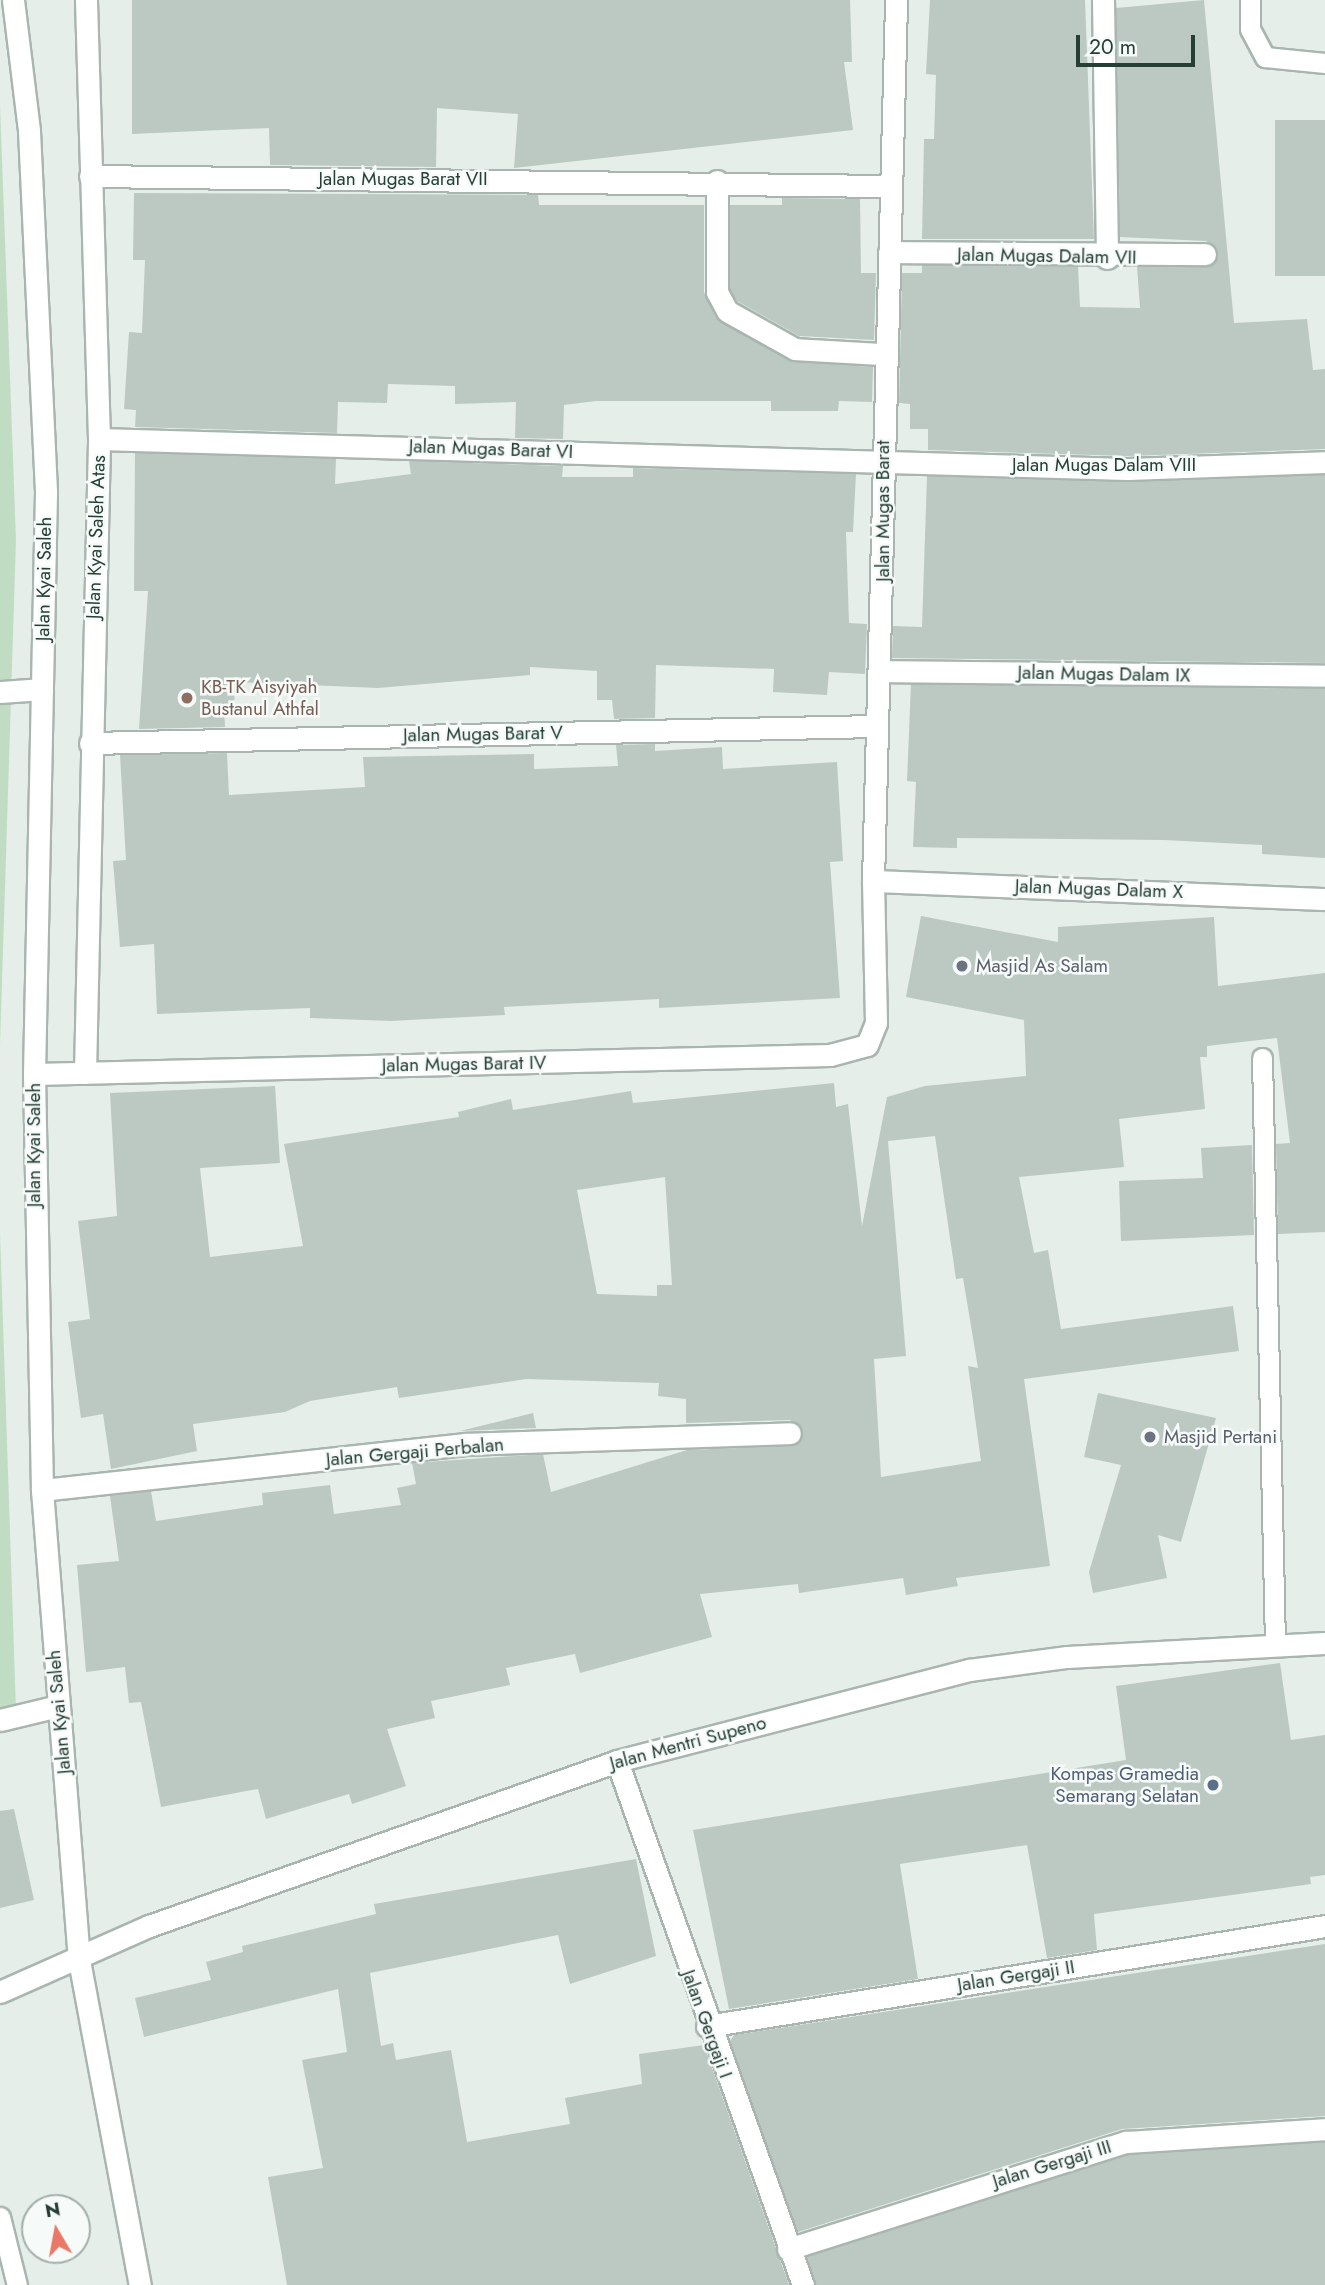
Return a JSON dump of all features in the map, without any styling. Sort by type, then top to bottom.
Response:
[{"type":"street","name":"Jalan Kyai Saleh","points":[[13,0],[29,131],[46,492],[34,1074],[42,1490],[79,1960],[140,2285]]},
{"type":"street","name":"Jalan Kyai Saleh Atas","points":[[85,1073],[90,743],[99,439],[86,0]]},
{"type":"street","name":"Jalan Mugas Barat","points":[[876,1023],[873,881],[877,726],[882,671],[883,354],[889,252],[896,0]]},
{"type":"street","points":[[1103,0],[1107,258]]},
{"type":"street","name":"Jalan Mugas Barat VII","points":[[90,176],[717,181],[891,186]]},
{"type":"street","points":[[717,181],[715,248],[722,306],[795,348],[883,354]]},
{"type":"street","name":"Jalan Mugas Dalam VII","points":[[889,252],[1107,258],[1205,254]]},
{"type":"street","name":"Jalan Mugas Barat VI","points":[[99,439],[884,460]]},
{"type":"street","name":"Jalan Mugas Dalam VIII","points":[[884,460],[1128,468],[1325,462]]},
{"type":"street","name":"Jalan Mugas Dalam IX","points":[[882,671],[1325,676]]},
{"type":"street","points":[[0,692],[42,689]]},
{"type":"street","name":"Jalan Mugas Barat V","points":[[90,743],[877,726]]},
{"type":"street","name":"Jalan Mugas Dalam X","points":[[873,881],[1325,900]]},
{"type":"street","name":"Jalan Mugas Barat IV","points":[[34,1074],[830,1055],[867,1045],[876,1023]]},
{"type":"street","name":"Jalan Gergaji Perbalan","points":[[42,1490],[465,1444],[790,1433]]},
{"type":"street","name":"Jalan Mentri Supeno","points":[[0,1992],[79,1960],[149,1926],[617,1761],[969,1670],[1275,1643],[1325,1643]]},
{"type":"street","points":[[0,1720],[58,1706]]},
{"type":"street","name":"Jalan Gergaji I","points":[[617,1761],[707,2026],[803,2285]]},
{"type":"street","name":"Jalan Gergaji II","points":[[707,2026],[1325,1926]]},
{"type":"street","name":"Jalan Gergaji III","points":[[788,2249],[1126,2142],[1325,2129]]},
{"type":"lane","points":[[1250,0],[1250,29],[1265,57],[1325,63]]},
{"type":"lane","points":[[1262,1058],[1275,1643]]},
{"type":"lane","points":[[0,2217],[17,2285]]},
{"type":"green space","points":[[0,105],[16,540],[0,1045]]},
{"type":"green space","points":[[0,1233],[16,1710],[0,1718]]},
{"type":"building","points":[[132,0],[850,0],[852,62],[844,62],[853,130],[514,168],[518,114],[437,108],[436,167],[270,165],[269,128],[132,134]]},
{"type":"building","points":[[930,0],[1085,0],[1094,239],[922,239],[924,139],[934,139],[936,75],[926,74]]},
{"type":"building","points":[[1204,0],[1234,323],[1307,319],[1313,370],[1325,369],[1325,449],[1128,456],[928,450],[928,429],[910,429],[910,404],[899,403],[902,273],[922,273],[922,265],[1078,266],[1080,307],[1140,308],[1137,267],[1205,267],[1216,261],[1217,248],[1206,241],[1120,237],[1116,8]]},
{"type":"building","points":[[1275,120],[1325,120],[1325,276],[1275,276]]},
{"type":"building","points":[[134,193],[538,195],[539,205],[704,205],[704,292],[716,318],[789,361],[873,367],[872,402],[839,401],[838,411],[771,411],[771,401],[596,401],[564,405],[563,439],[515,438],[516,402],[455,404],[455,386],[388,384],[387,403],[338,402],[337,433],[135,427],[136,410],[124,409],[129,332],[142,333],[145,260],[133,260]]},
{"type":"building","points":[[782,198],[860,199],[861,273],[876,273],[874,340],[799,336],[737,301],[730,289],[730,205],[782,205]]},
{"type":"building","points":[[135,453],[336,459],[335,484],[411,474],[409,461],[563,466],[562,477],[633,477],[633,468],[856,474],[853,532],[846,532],[849,623],[867,624],[865,674],[829,672],[827,695],[773,692],[774,669],[656,665],[655,718],[614,719],[612,700],[597,700],[597,671],[530,667],[530,675],[378,688],[235,682],[234,709],[224,708],[225,727],[139,729],[148,591],[134,591]]},
{"type":"building","points":[[1325,475],[1325,663],[892,658],[893,626],[922,627],[927,476],[1128,482]]},
{"type":"building","points":[[911,684],[1325,689],[1325,858],[1262,854],[1262,845],[1164,840],[957,838],[957,848],[913,847],[916,782],[907,781]]},
{"type":"building","points":[[655,744],[655,751],[722,747],[723,769],[837,762],[843,861],[830,862],[840,998],[659,1008],[659,999],[504,1007],[505,1015],[391,1021],[310,1018],[310,1008],[157,1014],[154,944],[120,947],[113,861],[126,860],[120,755],[227,753],[229,795],[365,787],[363,757],[534,754],[534,769],[618,766],[616,745]]},
{"type":"building","points":[[921,916],[1058,942],[1058,927],[1214,917],[1218,986],[1325,973],[1325,1232],[1278,1234],[1276,1144],[1290,1143],[1277,1038],[1207,1046],[1207,1057],[1200,1057],[1205,1109],[1119,1119],[1124,1167],[1019,1177],[1034,1253],[1048,1250],[1061,1329],[1233,1306],[1239,1351],[1024,1379],[1050,1566],[956,1578],[958,1586],[906,1595],[903,1578],[799,1593],[798,1584],[700,1594],[712,1637],[580,1673],[575,1654],[506,1668],[510,1685],[431,1701],[435,1718],[387,1729],[406,1786],[352,1804],[349,1794],[266,1819],[258,1789],[161,1807],[141,1702],[129,1703],[125,1667],[86,1672],[77,1565],[119,1561],[110,1496],[151,1491],[156,1521],[263,1505],[262,1493],[330,1485],[334,1514],[401,1505],[397,1488],[416,1484],[412,1463],[543,1454],[551,1492],[687,1450],[791,1446],[803,1432],[790,1420],[686,1423],[686,1399],[658,1396],[659,1383],[526,1379],[399,1398],[397,1387],[310,1401],[285,1412],[193,1424],[197,1451],[111,1469],[103,1414],[81,1418],[68,1322],[90,1319],[78,1221],[117,1216],[110,1093],[275,1086],[280,1163],[200,1168],[210,1257],[303,1246],[284,1144],[459,1117],[458,1112],[511,1099],[513,1110],[631,1091],[633,1103],[834,1083],[836,1107],[848,1104],[862,1226],[887,1097],[925,1086],[1026,1076],[1024,1020],[906,997]],"holes":[[[935,1136],[956,1279],[963,1278],[978,1368],[968,1366],[981,1461],[881,1477],[874,1359],[906,1356],[888,1141]],[[665,1177],[672,1285],[657,1285],[657,1296],[597,1294],[577,1190]]]},
{"type":"building","points":[[1252,1145],[1254,1235],[1121,1241],[1119,1181],[1203,1178],[1201,1148]]},
{"type":"building","points":[[1098,1393],[1216,1418],[1181,1542],[1158,1535],[1167,1578],[1093,1593],[1089,1572],[1121,1465],[1084,1457]]},
{"type":"building","points":[[533,1413],[536,1428],[460,1431]]},
{"type":"building","points":[[1280,1663],[1291,1740],[1325,1735],[1325,1875],[1310,1877],[1311,1884],[1094,1914],[1097,1950],[1047,1958],[1027,1845],[900,1864],[918,1979],[729,2009],[693,1830],[1126,1760],[1116,1686]]},
{"type":"building","points":[[14,1809],[34,1900],[0,1908],[0,1811]]},
{"type":"building","points":[[636,1859],[656,1956],[570,1984],[558,1935],[370,1973],[381,2046],[393,2043],[396,2060],[451,2050],[467,2142],[570,2124],[565,2098],[642,2084],[639,2054],[704,2045],[789,2285],[287,2285],[268,2177],[323,2168],[302,2060],[347,2052],[338,1989],[144,2037],[135,1998],[211,1980],[206,1962],[243,1952],[242,1946],[376,1914],[374,1904]]},
{"type":"building","points":[[1325,1944],[1325,2116],[1122,2129],[798,2232],[730,2041],[734,2035]]},
{"type":"building","points":[[1325,2142],[1325,2285],[816,2285],[807,2257],[1128,2155]]},
{"type":"place","name":"KB-TK Aisyiyah Bustanul Athfal","points":[[187,698]]},
{"type":"place","name":"Masjid As Salam","points":[[962,966]]},
{"type":"place","name":"Masjid Pertani","points":[[1150,1437]]},
{"type":"place","name":"Kompas Gramedia Semarang Selatan","points":[[1213,1785]]}]
